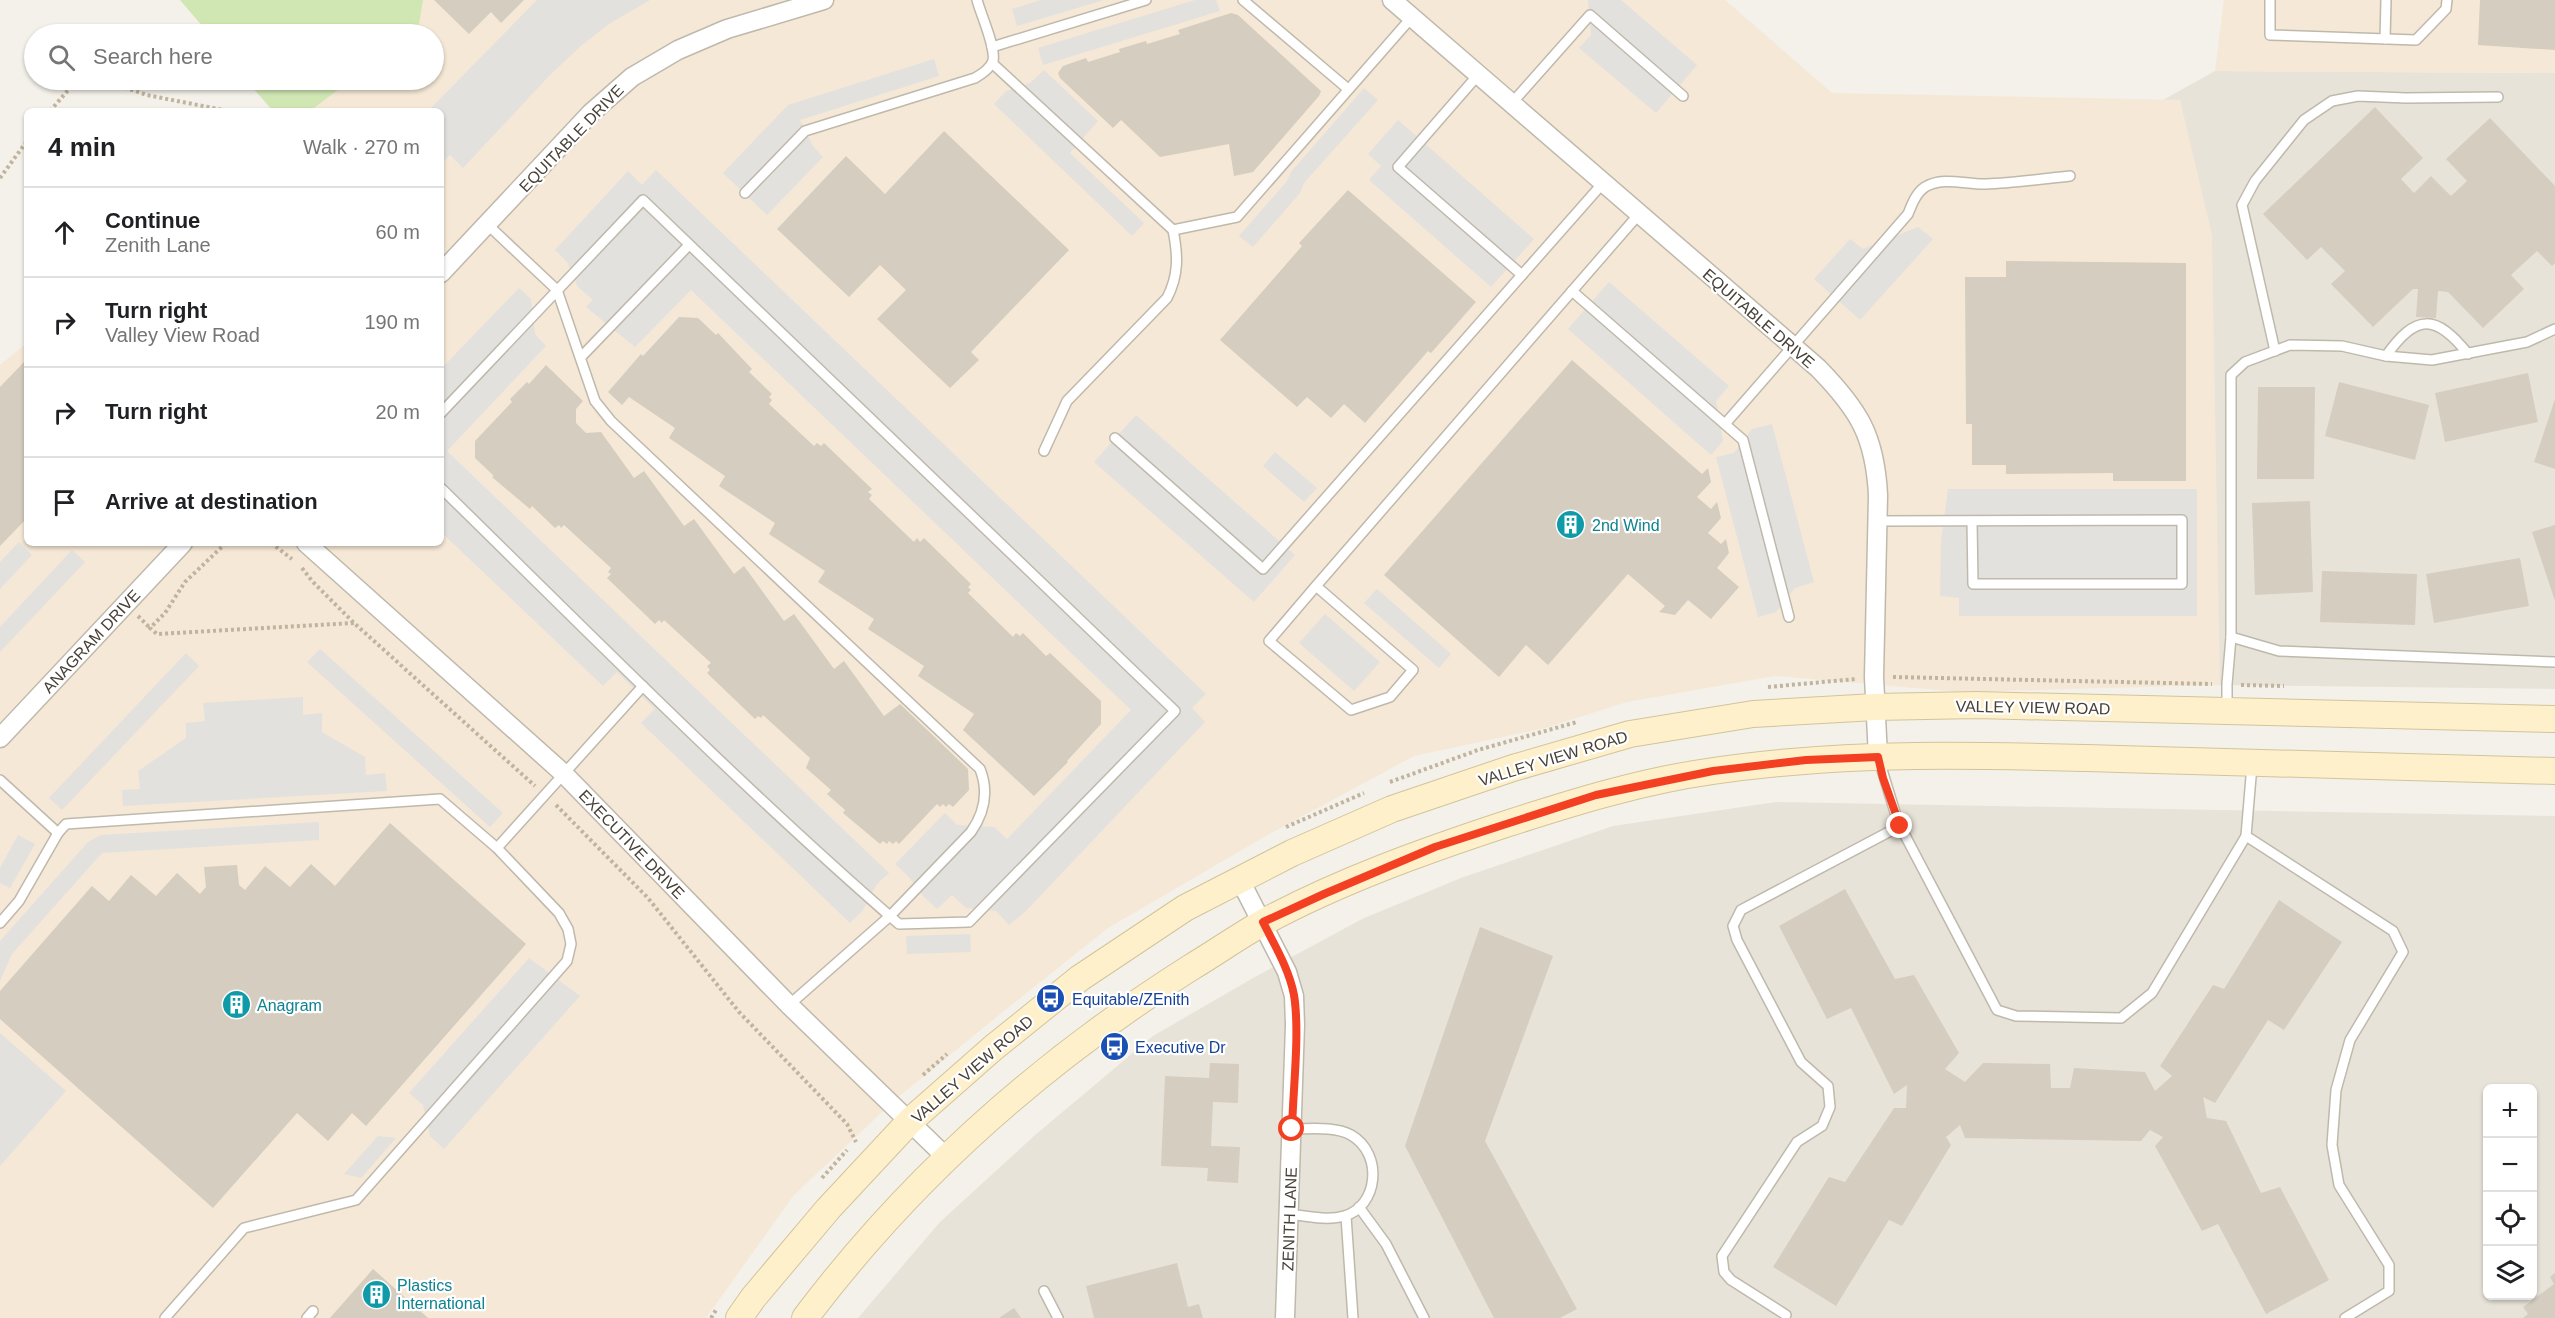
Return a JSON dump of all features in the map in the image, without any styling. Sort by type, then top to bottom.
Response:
[{"type":"main road","name":"VALLEY VIEW ROAD","points":[[728,1313],[753,1298],[828,1209],[902,1113],[993,1048],[1080,978],[1185,908],[1292,853],[1392,808],[1513,768],[1630,734],[1754,714],[1875,707],[1977,705],[2555,719]]},
{"type":"main road","points":[[805,1318],[863,1244],[979,1125],[1046,1068],[1143,998],[1263,922],[1324,894],[1435,847],[1596,795],[1713,771],[1806,760],[1878,757],[1998,755],[2555,771]]},
{"type":"street","name":"EQUITABLE DRIVE","points":[[444,270],[591,113],[632,77],[678,50],[727,29],[824,0]]},
{"type":"street","name":"EQUITABLE DRIVE","points":[[1392,0],[1792,346],[1843,394],[1861,419],[1877,470],[1874,677],[1878,757]]},
{"type":"street","name":"ANAGRAM DRIVE","points":[[0,738],[180,546]]},
{"type":"street","name":"EXECUTIVE DRIVE","points":[[309,546],[563,773],[789,1005],[947,1158]]},
{"type":"street","name":"ZENITH LANE","points":[[1240,880],[1287,972],[1294,996],[1295,1025],[1285,1318]]},
{"type":"lane","points":[[745,193],[805,131],[975,78],[989,68],[992,63],[992,48],[976,0]]},
{"type":"lane","points":[[992,48],[1146,0]]},
{"type":"lane","points":[[1243,0],[1348,89]]},
{"type":"lane","points":[[2270,0],[2270,35],[2416,40],[2446,9],[2447,0]]},
{"type":"lane","points":[[2385,39],[2386,0]]},
{"type":"lane","points":[[1511,104],[1590,15],[1683,96]]},
{"type":"lane","points":[[1173,230],[1237,217],[1412,17]]},
{"type":"lane","points":[[992,63],[1173,230],[1178,254],[1174,283],[1167,298],[1067,402],[1044,451]]},
{"type":"lane","points":[[1478,75],[1398,167],[1522,275]]},
{"type":"lane","points":[[2275,351],[2242,204],[2254,181],[2304,120],[2332,102],[2358,96],[2498,97]]},
{"type":"lane","points":[[1725,424],[1908,214],[1915,197],[1925,187],[1955,181],[1984,184],[2070,176]]},
{"type":"lane","points":[[1115,438],[1263,569],[1604,183]]},
{"type":"lane","points":[[444,410],[643,200],[1175,711],[969,922],[899,924],[811,846],[643,686],[444,491]]},
{"type":"lane","points":[[1316,586],[1413,670],[1390,697],[1351,710],[1269,641],[1316,586],[1639,214]]},
{"type":"lane","points":[[488,225],[557,290],[595,401],[611,421],[980,769],[984,780],[985,801],[979,821],[971,832],[890,916],[789,1005]]},
{"type":"lane","points":[[581,357],[689,245]]},
{"type":"lane","points":[[1572,291],[1743,440],[1789,617]]},
{"type":"lane","points":[[2385,356],[2398,338],[2420,325],[2430,323],[2440,326],[2453,335],[2468,354]]},
{"type":"lane","points":[[2227,710],[2232,637],[2231,375],[2245,362],[2290,345],[2343,346],[2385,356],[2432,360],[2527,342],[2555,329]]},
{"type":"lane","points":[[1878,521],[2182,520],[2182,584],[1973,584],[1972,521]]},
{"type":"lane","points":[[2232,637],[2278,651],[2555,662]]},
{"type":"lane","points":[[497,848],[643,686]]},
{"type":"lane","points":[[1878,757],[1900,826],[1997,1010],[2016,1016],[2121,1018],[2152,993],[2246,836],[2253,762]]},
{"type":"lane","points":[[0,780],[58,833]]},
{"type":"lane","points":[[0,923],[19,901],[58,833],[66,824],[440,799],[497,848],[559,913],[568,928],[571,944],[567,961],[356,1200],[244,1228],[165,1318]]},
{"type":"lane","points":[[1786,1315],[1731,1280],[1724,1272],[1722,1256],[1797,1142],[1822,1126],[1830,1107],[1828,1086],[1801,1062],[1737,940],[1733,926],[1741,910],[1900,826]]},
{"type":"lane","points":[[2246,836],[2393,931],[2403,952],[2350,1040],[2336,1089],[2332,1145],[2339,1185],[2389,1265],[2389,1291],[2345,1318]]},
{"type":"lane","points":[[1289,1214],[1346,1216],[1359,1207],[1368,1194],[1374,1170],[1372,1158],[1364,1146],[1344,1132],[1292,1129]]},
{"type":"lane","points":[[1359,1207],[1386,1244],[1424,1318]]},
{"type":"lane","points":[[1346,1216],[1353,1318]]},
{"type":"lane","points":[[1044,1291],[1058,1318]]},
{"type":"path","points":[[53,108],[68,90]]},
{"type":"path","points":[[132,90],[213,108]]},
{"type":"path","points":[[0,178],[24,145]]},
{"type":"path","points":[[223,546],[185,582],[165,613],[150,628],[157,634],[354,623]]},
{"type":"path","points":[[276,546],[299,565],[354,623],[545,794],[648,898],[739,1011],[847,1124],[856,1142]]},
{"type":"path","points":[[1759,689],[1874,677],[1908,676],[2289,687]]},
{"type":"path","points":[[1388,783],[1478,750],[1586,720]]},
{"type":"path","points":[[1281,830],[1367,792]]},
{"type":"path","points":[[902,1113],[949,1053]]},
{"type":"path","points":[[820,1180],[863,1135]]},
{"type":"path","points":[[711,1318],[728,1313]]},
{"type":"shaded area","points":[[417,0],[1725,0],[1832,93],[2180,100],[2212,235],[2220,685],[1962,692],[1775,676],[1627,702],[1545,728],[1414,756],[1264,837],[1108,928],[897,1098],[794,1195],[706,1318],[0,1318],[0,365],[24,345],[24,546],[444,546],[444,108],[312,108],[334,90],[444,90],[444,24],[406,24]]},
{"type":"shaded area","points":[[537,0],[650,0],[609,24],[582,45],[550,75],[463,168],[450,155],[444,161],[444,108],[431,108]]},
{"type":"shaded area","points":[[1041,0],[1104,0],[1017,26],[1012,9]]},
{"type":"shaded area","points":[[1195,0],[1216,0],[1220,11],[1043,65],[1038,48]]},
{"type":"shaded area","points":[[1588,0],[1621,0],[1697,65],[1656,113],[1579,48],[1591,35]]},
{"type":"shaded area","points":[[2224,0],[2555,0],[2555,73],[2215,71]]},
{"type":"shaded area","points":[[934,59],[939,76],[800,120],[813,146],[823,157],[767,215],[723,173],[788,105]]},
{"type":"shaded area","points":[[1044,70],[1098,121],[1070,153],[1144,223],[1132,236],[994,104],[1006,91],[1030,83]]},
{"type":"shaded area","points":[[2215,71],[2555,73],[2555,689],[2217,685],[2163,100]]},
{"type":"shaded area","points":[[1364,88],[1378,100],[1304,183],[1300,193],[1253,247],[1239,236]]},
{"type":"shaded area","points":[[1398,120],[1534,239],[1491,287],[1369,180],[1381,166],[1368,154]]},
{"type":"shaded area","points":[[656,170],[1206,694],[1192,708],[1205,722],[1025,912],[1009,925],[996,911],[966,908],[952,895],[937,909],[895,864],[945,813],[957,825],[994,827],[1007,839],[1131,710],[691,290],[635,347],[586,307],[593,300],[578,287],[567,262],[555,250],[628,171],[642,185]]},
{"type":"shaded area","points":[[1918,227],[1933,239],[1860,320],[1814,279],[1850,239],[1863,249]]},
{"type":"shaded area","points":[[1609,282],[1729,386],[1716,401],[1723,441],[1711,455],[1568,329]]},
{"type":"shaded area","points":[[519,288],[531,299],[535,334],[546,346],[447,451],[889,873],[876,885],[863,910],[850,923],[641,723],[655,709],[617,672],[603,686],[444,535],[444,366]]},
{"type":"shaded area","points":[[1136,415],[1295,555],[1254,602],[1094,462]]},
{"type":"shaded area","points":[[1772,424],[1814,582],[1795,588],[1776,612],[1758,617],[1716,457],[1734,453],[1752,429]]},
{"type":"shaded area","points":[[1275,452],[1317,488],[1304,502],[1263,466]]},
{"type":"shaded area","points":[[1948,489],[2197,489],[2197,616],[1959,616],[1959,598],[1940,596],[1941,541]]},
{"type":"shaded area","points":[[19,542],[32,555],[0,589],[0,562]]},
{"type":"shaded area","points":[[72,550],[85,562],[0,652],[0,627]]},
{"type":"shaded area","points":[[1377,589],[1451,654],[1439,668],[1364,603]]},
{"type":"shaded area","points":[[1325,614],[1380,662],[1354,691],[1299,643]]},
{"type":"shaded area","points":[[320,649],[503,813],[490,827],[307,662]]},
{"type":"shaded area","points":[[186,653],[199,666],[62,810],[49,798]]},
{"type":"shaded area","points":[[303,697],[303,715],[322,713],[322,732],[365,757],[366,775],[385,773],[387,791],[123,806],[122,790],[140,789],[138,771],[186,738],[186,723],[205,721],[203,703]]},
{"type":"shaded area","points":[[1776,802],[2555,816],[2555,1318],[858,1318],[940,1222],[1034,1136],[1153,1036],[1362,919],[1461,878],[1613,826]]},
{"type":"shaded area","points":[[319,822],[319,840],[102,853],[12,954],[0,981],[0,941],[88,842],[101,835]]},
{"type":"shaded area","points":[[18,835],[35,844],[10,888],[0,883],[0,868]]},
{"type":"shaded area","points":[[970,934],[971,952],[907,954],[906,936]]},
{"type":"shaded area","points":[[529,958],[580,996],[444,1149],[430,1136],[423,1105],[409,1093]]},
{"type":"shaded area","points":[[0,1033],[66,1091],[0,1166]]},
{"type":"shaded area","points":[[378,1136],[396,1138],[361,1178],[344,1174]]},
{"type":"green space","points":[[180,0],[423,0],[419,24],[200,24]]},
{"type":"green space","points":[[255,90],[338,90],[314,108],[270,108]]},
{"type":"building","points":[[434,0],[524,0],[501,23],[491,12],[469,34]]},
{"type":"building","points":[[2480,0],[2555,0],[2555,50],[2478,45]]},
{"type":"building","points":[[1231,13],[1238,15],[1321,91],[1253,172],[1234,176],[1229,144],[1160,157],[1121,120],[1113,128],[1060,78],[1058,73],[1063,66],[1086,58],[1088,62],[1120,52],[1119,49],[1146,41],[1147,44],[1180,34],[1178,30]]},
{"type":"building","points":[[2375,107],[2423,158],[2401,179],[2414,193],[2431,176],[2451,196],[2467,181],[2446,159],[2490,118],[2555,186],[2555,263],[2552,266],[2537,251],[2511,275],[2524,289],[2483,328],[2448,292],[2438,291],[2436,318],[2416,317],[2418,289],[2413,289],[2373,327],[2331,284],[2345,271],[2321,247],[2307,260],[2263,214]]},
{"type":"building","points":[[944,131],[1069,250],[971,352],[979,360],[950,388],[877,319],[906,290],[880,265],[849,297],[777,229],[846,156],[885,194]]},
{"type":"building","points":[[1348,190],[1476,302],[1431,353],[1428,351],[1365,423],[1344,404],[1331,418],[1307,397],[1297,407],[1220,340],[1302,246],[1299,243]]},
{"type":"building","points":[[2006,261],[2186,263],[2186,481],[2113,481],[2113,473],[2006,474],[2006,465],[1972,465],[1972,424],[1966,424],[1965,277],[2006,277]]},
{"type":"building","points":[[679,317],[698,318],[716,335],[718,333],[752,369],[749,372],[772,394],[769,397],[772,400],[769,404],[814,446],[817,443],[821,446],[824,443],[872,489],[868,492],[872,495],[869,499],[914,542],[917,538],[920,542],[924,538],[971,584],[968,587],[971,590],[968,593],[1013,637],[1016,633],[1020,636],[1023,633],[1046,656],[1050,653],[1101,701],[1101,724],[1034,796],[963,730],[974,714],[918,676],[924,666],[868,629],[874,619],[818,582],[825,571],[769,534],[775,523],[719,486],[725,476],[669,438],[675,428],[629,397],[622,405],[608,392],[641,354],[643,356]]},
{"type":"building","name":"2nd Wind","points":[[1572,360],[1702,474],[1708,468],[1711,482],[1697,497],[1711,509],[1717,502],[1721,518],[1708,533],[1721,544],[1726,539],[1729,553],[1717,568],[1739,587],[1711,619],[1688,600],[1675,615],[1659,612],[1665,606],[1628,574],[1548,665],[1526,645],[1499,677],[1384,575]]},
{"type":"building","points":[[24,362],[24,521],[0,546],[0,387]]},
{"type":"building","points":[[546,365],[583,401],[576,409],[576,423],[586,433],[601,432],[634,478],[644,471],[684,526],[694,519],[734,574],[744,566],[784,621],[794,614],[834,669],[844,661],[884,716],[900,704],[968,769],[969,790],[953,807],[949,804],[946,807],[943,804],[940,807],[937,804],[899,844],[896,841],[893,844],[889,841],[887,844],[883,841],[880,844],[843,813],[845,810],[827,794],[831,790],[806,768],[810,758],[763,715],[755,719],[707,673],[710,670],[707,666],[711,663],[664,620],[662,623],[659,620],[655,624],[607,578],[611,574],[608,572],[611,568],[564,525],[561,528],[559,525],[555,528],[532,506],[530,509],[492,477],[494,476],[475,458],[475,441],[512,402],[510,399],[527,382],[529,384]]},
{"type":"building","points":[[2528,373],[2538,422],[2445,442],[2435,393]]},
{"type":"building","points":[[2339,382],[2429,405],[2415,460],[2325,436]]},
{"type":"building","points":[[2258,387],[2315,387],[2314,479],[2257,479]]},
{"type":"building","points":[[2555,399],[2555,469],[2534,462]]},
{"type":"building","points":[[2310,501],[2313,592],[2255,595],[2252,503]]},
{"type":"building","points":[[2555,525],[2555,601],[2532,532]]},
{"type":"building","points":[[2520,558],[2529,606],[2434,623],[2426,574]]},
{"type":"building","points":[[2322,571],[2417,574],[2415,625],[2320,622]]},
{"type":"building","name":"Anagram","points":[[390,823],[526,944],[366,1126],[352,1113],[328,1141],[297,1113],[213,1208],[0,1019],[0,991],[92,886],[109,901],[131,875],[156,896],[177,873],[200,894],[206,887],[204,867],[237,865],[239,885],[245,890],[265,866],[290,887],[311,864],[335,886]]},
{"type":"building","points":[[1845,889],[1895,979],[1914,975],[1959,1053],[1945,1069],[1965,1082],[1983,1063],[2050,1064],[2051,1088],[2070,1088],[2074,1068],[2145,1072],[2155,1091],[2172,1076],[2160,1066],[2213,985],[2224,989],[2279,900],[2342,942],[2284,1030],[2268,1020],[2215,1103],[2203,1097],[2207,1118],[2226,1121],[2261,1193],[2280,1187],[2329,1280],[2266,1314],[2218,1224],[2202,1231],[2155,1146],[2163,1137],[2150,1130],[2141,1141],[1965,1138],[1960,1125],[1946,1137],[1951,1145],[1902,1226],[1889,1220],[1836,1306],[1773,1267],[1829,1177],[1845,1182],[1894,1108],[1906,1108],[1907,1085],[1894,1094],[1851,1008],[1827,1019],[1779,926]]},
{"type":"building","points":[[1480,927],[1553,956],[1485,1141],[1577,1309],[1560,1318],[1494,1318],[1405,1146]]},
{"type":"building","points":[[1210,1063],[1239,1064],[1238,1103],[1213,1102],[1211,1146],[1240,1147],[1238,1183],[1207,1181],[1208,1168],[1161,1166],[1165,1076],[1209,1078]]},
{"type":"building","points":[[1177,1263],[1188,1307],[1199,1304],[1203,1318],[1094,1318],[1086,1286]]},
{"type":"building","name":"Plastics International","points":[[373,1269],[428,1318],[330,1318]]},
{"type":"building","points":[[2555,1273],[2555,1318],[2523,1318],[2528,1314],[2523,1307],[2532,1300],[2537,1300],[2537,1297],[2554,1284],[2550,1277]]},
{"type":"building","points":[[1014,1308],[1021,1318],[999,1318]]},
{"type":"place","name":"2nd Wind","points":[[1571,525]]},
{"type":"place","name":"Equitable/ZEnith","points":[[1051,999]]},
{"type":"place","name":"Anagram","points":[[236,1005]]},
{"type":"place","name":"Executive Dr","points":[[1114,1047]]},
{"type":"place","name":"Plastics International","points":[[376,1294]]},
{"type":"route","points":[[1292,1129],[1294,996],[1287,972],[1263,922],[1435,847],[1596,795],[1654,781],[1713,771],[1806,760],[1878,757],[1900,826]]}]
